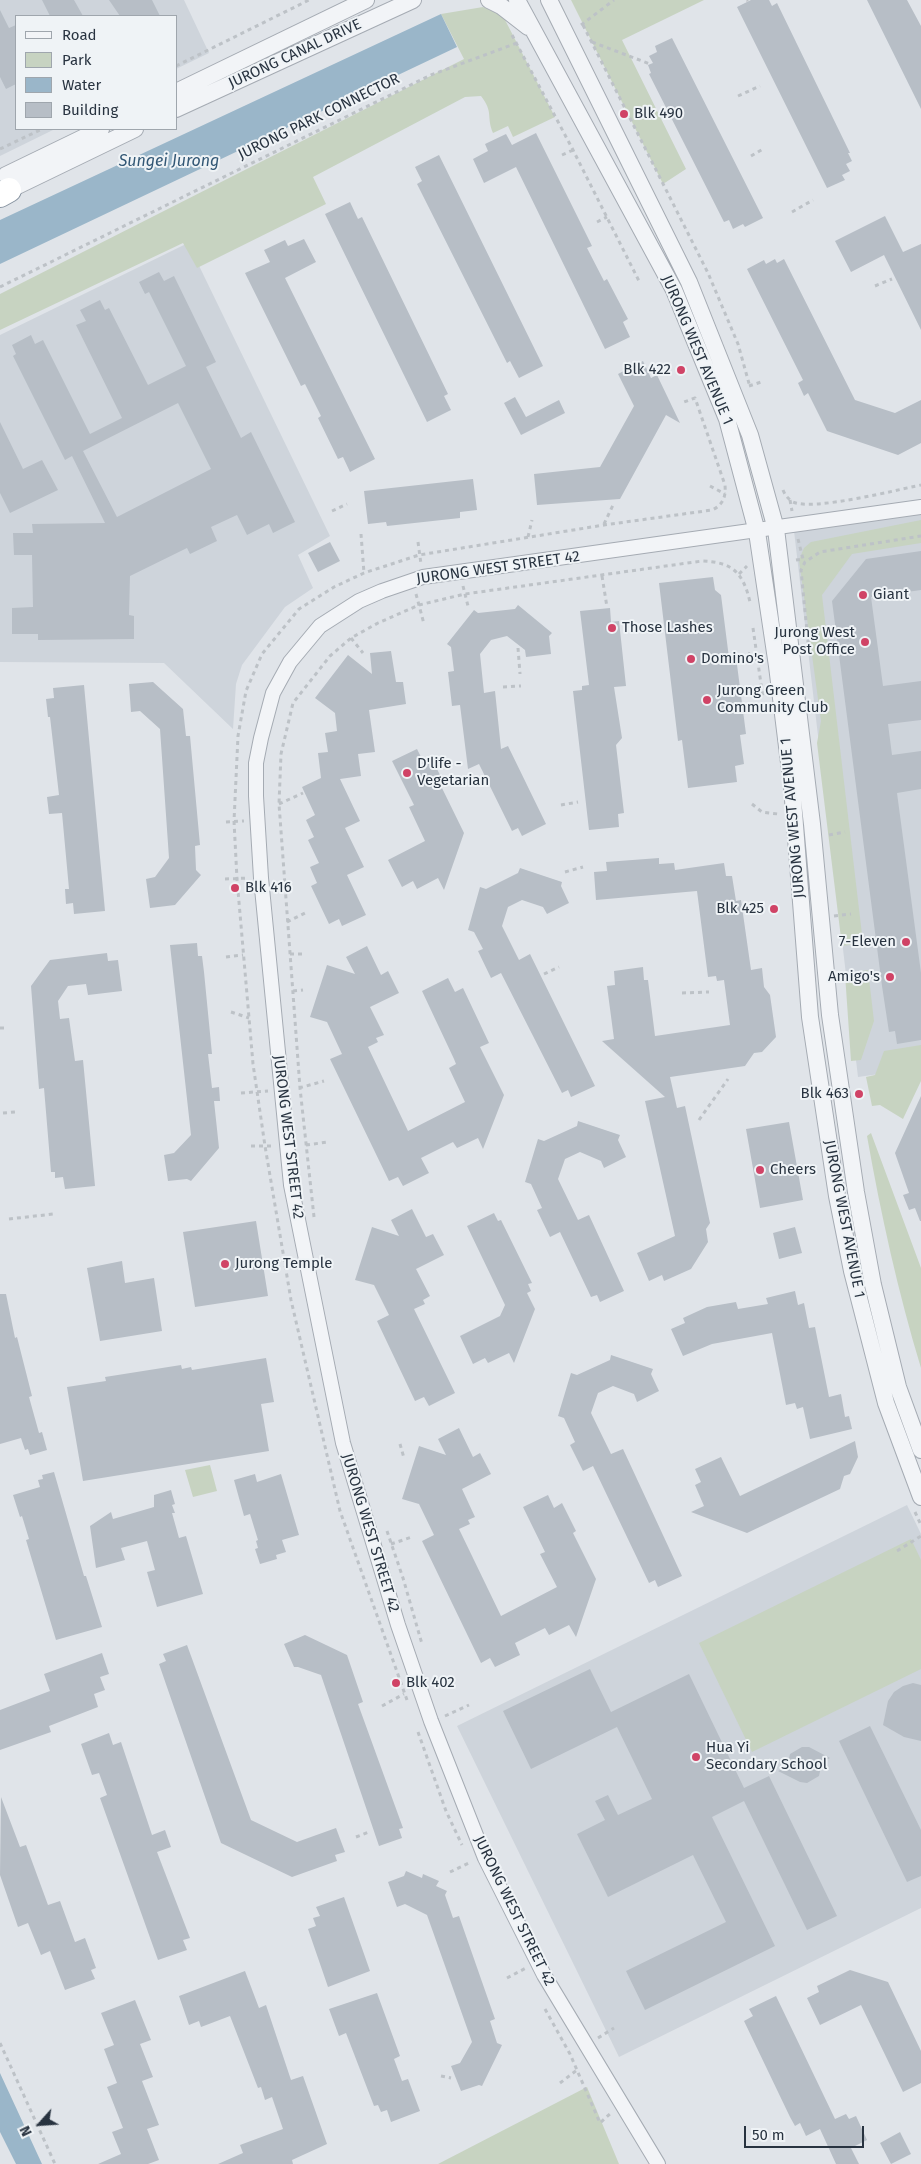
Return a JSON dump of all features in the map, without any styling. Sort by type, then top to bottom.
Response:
[{"type":"street","name":"JURONG CANAL DRIVE","points":[[178,91],[366,0]]},
{"type":"street","name":"JURONG CANAL DRIVE","points":[[178,108],[414,0]]},
{"type":"street","points":[[489,0],[501,6],[534,32]]},
{"type":"street","name":"JURONG WEST AVENUE 1","points":[[517,0],[674,290],[727,419],[757,532],[777,666],[792,787],[810,1018],[837,1196],[854,1280],[886,1403],[921,1497]]},
{"type":"street","name":"JURONG WEST AVENUE 1","points":[[549,0],[689,282],[750,435],[776,529],[812,824],[830,1015],[856,1192],[873,1285],[898,1387],[921,1450]]},
{"type":"street","points":[[4,185],[99,130]]},
{"type":"street","points":[[4,185],[133,130]]},
{"type":"street","name":"JURONG WEST STREET 42","points":[[658,2164],[538,1962],[485,1858],[431,1721],[398,1625],[343,1443],[291,1185],[261,878],[256,763],[268,709],[277,686],[290,662],[320,626],[359,601],[382,591],[423,577],[757,532],[921,507]]},
{"type":"path","points":[[178,65],[309,0]]},
{"type":"path","points":[[582,25],[614,0]]},
{"type":"path","points":[[591,42],[650,64]]},
{"type":"path","name":"JURONG PARK CONNECTOR","points":[[0,287],[431,74],[494,53],[517,43],[573,150]]},
{"type":"path","points":[[738,96],[760,86]]},
{"type":"path","points":[[0,149],[40,130]]},
{"type":"path","points":[[751,156],[763,149]]},
{"type":"path","points":[[562,155],[573,150],[639,282]]},
{"type":"path","points":[[792,212],[813,200]]},
{"type":"path","points":[[597,222],[607,217]]},
{"type":"path","points":[[875,286],[892,279]]},
{"type":"path","points":[[749,386],[761,382]]},
{"type":"path","points":[[407,1703],[340,1511],[318,1424],[291,1300],[262,1128],[243,955],[234,822],[238,745],[246,690],[262,654],[299,608],[334,587],[364,573],[420,554],[712,510],[722,503],[726,494],[726,485],[696,398],[684,402]]},
{"type":"path","points":[[790,500],[804,504],[921,485]]},
{"type":"path","points":[[710,486],[726,494]]},
{"type":"path","points":[[604,525],[614,503]]},
{"type":"path","points":[[332,511],[347,504]]},
{"type":"path","points":[[528,537],[532,520]]},
{"type":"path","points":[[361,534],[364,573]]},
{"type":"path","points":[[809,658],[801,570],[805,562],[820,552],[921,536]]},
{"type":"path","points":[[418,542],[423,577]]},
{"type":"path","points":[[314,1224],[293,991],[279,804],[281,754],[293,703],[330,656],[351,638],[378,623],[419,605],[465,594],[702,561],[718,562],[730,566],[739,574],[750,599],[751,608]]},
{"type":"path","points":[[461,573],[468,606]]},
{"type":"path","points":[[602,576],[607,607]]},
{"type":"path","points":[[421,611],[424,624]]},
{"type":"path","points":[[753,625],[764,705]]},
{"type":"path","points":[[351,638],[363,653]]},
{"type":"path","points":[[518,648],[520,674]]},
{"type":"path","points":[[748,653],[758,660]]},
{"type":"path","points":[[503,687],[521,686]]},
{"type":"path","points":[[279,804],[303,793]]},
{"type":"path","points":[[561,805],[578,802]]},
{"type":"path","points":[[752,804],[762,812],[779,814]]},
{"type":"path","points":[[778,805],[780,820]]},
{"type":"path","points":[[826,835],[845,832]]},
{"type":"path","points":[[565,872],[583,867]]},
{"type":"path","points":[[225,879],[261,878]]},
{"type":"path","points":[[288,922],[305,913]]},
{"type":"path","points":[[834,916],[851,914]]},
{"type":"path","points":[[290,954],[306,954]]},
{"type":"path","points":[[226,957],[243,955]]},
{"type":"path","points":[[544,974],[559,967]]},
{"type":"path","points":[[293,991],[303,990]]},
{"type":"path","points":[[682,993],[709,992]]},
{"type":"path","points":[[231,1012],[249,1018]]},
{"type":"path","points":[[0,1028],[7,1028]]},
{"type":"path","points":[[699,1120],[728,1079]]},
{"type":"path","points":[[3,1113],[15,1112]]},
{"type":"path","points":[[9,1219],[53,1214]]},
{"type":"path","points":[[400,1444],[404,1458]]},
{"type":"path","points":[[384,1525],[424,1651]]},
{"type":"path","points":[[897,1550],[921,1536]]},
{"type":"path","points":[[391,1544],[412,1537]]},
{"type":"path","points":[[382,1706],[404,1694]]},
{"type":"path","points":[[445,1716],[469,1705]]},
{"type":"path","points":[[442,1707],[448,1725]]},
{"type":"path","points":[[416,1728],[446,1811],[475,1870]]},
{"type":"path","points":[[356,1837],[369,1832]]},
{"type":"path","points":[[450,1872],[471,1862]]},
{"type":"path","points":[[520,1962],[528,1978]]},
{"type":"path","points":[[508,1978],[538,1962]]},
{"type":"path","points":[[542,2004],[577,2070],[600,2123]]},
{"type":"path","points":[[595,2039],[599,2047]]},
{"type":"path","points":[[0,2043],[55,2164]]},
{"type":"path","points":[[560,2083],[577,2070]]},
{"type":"path","points":[[441,2076],[450,2078]]},
{"type":"shaded area","points":[[0,0],[184,0],[209,53],[178,68],[178,15],[15,15],[15,130],[53,130],[0,156]]},
{"type":"shaded area","points":[[188,243],[330,536],[298,555],[313,588],[285,607],[242,665],[236,684],[233,729],[164,663],[0,662],[0,335]]},
{"type":"shaded area","points":[[921,509],[921,1068],[858,1077],[794,531]]},
{"type":"shaded area","name":"Hua Yi Secondary School","points":[[907,1505],[921,1534],[921,1908],[619,2057],[457,1726]]},
{"type":"green space","points":[[571,0],[704,0],[622,40],[686,169],[663,184]]},
{"type":"green space","points":[[483,7],[503,16],[555,117],[513,137],[508,126],[493,133],[489,111],[481,96],[465,97],[313,177],[326,204],[197,268],[183,243],[0,330],[0,294],[464,59],[441,14]]},
{"type":"green space","points":[[921,520],[921,543],[852,554],[822,595],[863,943],[842,946],[817,743],[821,721],[799,560],[804,548],[811,542]]},
{"type":"green space","points":[[868,970],[874,1021],[861,1060],[851,1061],[845,974]]},
{"type":"green space","points":[[921,1045],[921,1081],[903,1119],[880,1105],[872,1106],[866,1077],[875,1075],[884,1051]]},
{"type":"green space","points":[[871,1133],[921,1268],[921,1368],[897,1282],[884,1224],[867,1136]]},
{"type":"green space","points":[[210,1465],[217,1491],[193,1497],[185,1470]]},
{"type":"green space","points":[[911,1539],[921,1560],[921,1669],[752,1752],[699,1643]]},
{"type":"green space","points":[[587,2087],[619,2164],[438,2164]]},
{"type":"water","name":"Sungei Jurong","points":[[441,14],[457,47],[0,264],[0,220]]},
{"type":"water","points":[[0,2073],[42,2164],[16,2164],[0,2132]]},
{"type":"building","points":[[42,0],[74,0],[82,15],[50,15]]},
{"type":"building","points":[[109,0],[152,0],[160,15],[119,15]]},
{"type":"building","points":[[751,0],[769,0],[772,6],[777,3],[850,153],[848,153],[852,161],[846,164],[850,171],[842,175],[845,180],[827,188],[737,7]]},
{"type":"building","points":[[867,0],[907,0],[921,26],[921,109]]},
{"type":"building","points":[[0,10],[9,28],[15,25],[15,84],[6,89],[0,77]]},
{"type":"building","points":[[672,38],[763,218],[745,227],[743,224],[733,229],[729,220],[724,222],[649,74],[651,73],[648,65],[653,63],[649,56],[657,52],[655,46]]},
{"type":"building","points":[[536,133],[592,246],[587,248],[604,281],[607,279],[628,319],[623,322],[630,337],[605,349],[516,167],[484,183],[473,159],[488,151],[485,144],[506,134],[512,145]]},
{"type":"building","points":[[439,155],[543,366],[519,378],[510,361],[507,363],[417,184],[422,181],[415,167]]},
{"type":"building","points":[[350,202],[358,219],[362,217],[448,394],[444,396],[451,410],[427,422],[325,214]]},
{"type":"building","points":[[885,216],[903,252],[921,244],[921,330],[884,255],[851,272],[835,241]]},
{"type":"building","points":[[304,239],[316,262],[285,278],[375,459],[350,472],[343,457],[338,459],[318,418],[321,416],[305,384],[301,386],[245,273],[270,262],[264,250],[285,240],[288,246]]},
{"type":"building","points":[[775,259],[777,263],[784,259],[855,400],[895,413],[921,400],[921,443],[898,455],[827,431],[808,393],[804,396],[798,383],[803,380],[747,269],[764,260],[766,264]]},
{"type":"building","points":[[159,272],[164,281],[174,276],[216,362],[206,367],[241,438],[251,432],[295,522],[273,533],[269,524],[247,535],[237,515],[211,527],[217,541],[190,554],[187,548],[130,576],[129,615],[134,616],[134,639],[38,640],[38,634],[12,634],[12,608],[33,607],[32,555],[14,555],[13,533],[33,533],[32,524],[105,523],[72,456],[65,460],[13,356],[16,354],[12,345],[31,335],[35,344],[43,340],[90,434],[122,418],[76,325],[86,321],[80,310],[100,300],[105,310],[109,308],[148,385],[186,366],[149,292],[145,294],[139,282]],"holes":[[[178,403],[211,469],[117,517],[83,451]]]},
{"type":"building","points":[[643,361],[651,378],[657,375],[680,423],[666,415],[620,499],[537,505],[534,474],[600,467],[634,406],[618,374]]},
{"type":"building","points":[[515,397],[526,417],[559,400],[565,413],[521,435],[504,403]]},
{"type":"building","points":[[0,422],[23,469],[42,460],[58,490],[10,513],[0,493]]},
{"type":"building","points":[[473,479],[477,510],[460,512],[460,518],[387,526],[386,522],[368,524],[364,491]]},
{"type":"building","points":[[330,542],[340,561],[318,572],[308,553]]},
{"type":"building","points":[[921,551],[921,590],[871,597],[883,686],[921,681],[921,720],[888,724],[892,755],[921,751],[921,789],[897,793],[921,973],[921,1040],[897,1044],[895,1031],[889,1032],[882,986],[832,601],[866,559]]},
{"type":"building","name":"Jurong Green Community Club","points":[[713,577],[715,590],[721,595],[729,658],[736,657],[746,734],[740,735],[744,764],[735,766],[737,782],[688,788],[682,740],[678,741],[659,583]]},
{"type":"building","points":[[518,605],[552,633],[549,636],[551,654],[526,657],[525,650],[507,636],[491,640],[480,654],[484,693],[495,691],[501,749],[508,746],[546,824],[522,836],[518,828],[512,831],[479,764],[468,769],[460,705],[452,706],[448,672],[454,671],[451,647],[447,644],[474,610],[478,613],[515,609]]},
{"type":"building","points":[[610,608],[611,622],[619,621],[626,686],[614,687],[622,738],[616,745],[624,813],[618,814],[619,827],[589,830],[573,691],[582,690],[582,686],[589,685],[580,611]]},
{"type":"building","points":[[391,651],[396,682],[403,682],[406,704],[369,710],[375,752],[358,754],[361,776],[340,779],[360,821],[345,828],[364,867],[347,875],[366,915],[342,926],[339,919],[329,924],[311,886],[317,883],[310,867],[319,863],[308,840],[314,837],[306,820],[315,815],[302,787],[321,778],[318,753],[328,752],[325,733],[337,731],[335,713],[315,698],[348,655],[372,674],[370,653]]},
{"type":"building","points":[[153,682],[183,709],[186,736],[190,736],[200,845],[195,846],[196,870],[201,875],[175,905],[150,908],[146,879],[155,877],[169,858],[160,729],[140,711],[131,712],[129,684]]},
{"type":"building","points":[[84,685],[105,911],[74,914],[73,903],[66,904],[65,889],[69,889],[62,813],[49,814],[47,797],[59,795],[50,717],[48,717],[46,699],[54,698],[53,688]]},
{"type":"building","points":[[417,749],[423,761],[431,757],[445,785],[441,786],[464,833],[444,890],[438,878],[417,889],[413,881],[402,887],[388,860],[425,841],[409,807],[414,805],[392,761]]},
{"type":"building","points":[[659,858],[659,864],[674,863],[675,870],[724,863],[726,876],[732,876],[736,901],[741,900],[751,970],[762,968],[764,987],[770,995],[776,1037],[762,1052],[754,1053],[745,1066],[670,1077],[677,1108],[685,1106],[710,1223],[706,1229],[708,1242],[691,1269],[664,1281],[662,1275],[649,1281],[637,1253],[675,1236],[645,1101],[665,1097],[602,1041],[614,1039],[607,986],[615,985],[614,971],[643,967],[644,980],[648,980],[655,1036],[730,1025],[724,980],[717,981],[716,976],[708,977],[697,891],[596,900],[594,872],[607,871],[606,862]]},
{"type":"building","points":[[520,868],[562,882],[561,886],[569,903],[547,914],[543,907],[522,900],[508,907],[502,926],[519,960],[530,954],[595,1086],[571,1097],[568,1090],[562,1093],[501,973],[491,978],[478,951],[483,949],[474,932],[468,930],[480,887],[486,889],[518,873]]},
{"type":"building","points":[[197,943],[198,956],[202,956],[204,972],[212,1054],[208,1054],[212,1088],[219,1087],[220,1101],[214,1101],[219,1148],[191,1181],[187,1179],[168,1181],[164,1155],[174,1153],[191,1135],[170,945]]},
{"type":"building","points":[[367,946],[381,975],[388,971],[399,993],[370,1007],[384,1035],[376,1038],[378,1042],[368,1047],[408,1131],[465,1102],[449,1068],[456,1064],[422,991],[448,978],[455,992],[463,988],[489,1043],[480,1047],[504,1095],[483,1149],[478,1138],[457,1148],[453,1142],[421,1158],[429,1173],[403,1186],[398,1177],[389,1181],[330,1059],[342,1054],[327,1022],[310,1017],[327,965],[355,974],[346,957]]},
{"type":"building","points":[[107,953],[108,961],[118,960],[122,991],[88,995],[86,984],[68,986],[58,1001],[60,1019],[69,1018],[75,1061],[83,1060],[95,1186],[65,1189],[63,1177],[55,1178],[55,1172],[51,1172],[44,1088],[39,1089],[31,986],[50,960]]},
{"type":"building","points":[[921,1096],[920,1221],[915,1208],[909,1210],[903,1195],[909,1193],[895,1153]]},
{"type":"building","points":[[578,1121],[620,1135],[618,1140],[626,1157],[604,1168],[601,1161],[580,1152],[565,1159],[558,1179],[578,1220],[589,1215],[624,1291],[600,1302],[597,1295],[591,1297],[560,1232],[550,1237],[537,1210],[542,1208],[531,1184],[525,1182],[538,1139],[544,1141],[577,1126]]},
{"type":"building","points":[[789,1122],[803,1200],[760,1208],[746,1129]]},
{"type":"building","points":[[412,1209],[426,1237],[433,1234],[444,1255],[416,1269],[430,1296],[423,1300],[425,1304],[414,1309],[455,1393],[429,1406],[424,1397],[415,1401],[377,1321],[389,1315],[374,1285],[355,1280],[372,1227],[399,1236],[391,1220]]},
{"type":"building","points":[[494,1213],[498,1221],[501,1220],[532,1283],[528,1284],[531,1291],[527,1293],[535,1309],[514,1363],[509,1353],[488,1363],[485,1358],[473,1364],[460,1336],[500,1316],[505,1305],[467,1226]]},
{"type":"building","name":"Jurong Temple","points":[[256,1221],[268,1296],[195,1307],[183,1232]]},
{"type":"building","points":[[795,1227],[802,1253],[779,1259],[773,1233]]},
{"type":"building","points":[[122,1261],[125,1283],[154,1278],[162,1331],[100,1341],[87,1268]]},
{"type":"building","points":[[795,1291],[798,1305],[804,1303],[809,1328],[815,1327],[829,1397],[841,1394],[845,1417],[849,1416],[852,1429],[810,1439],[803,1407],[797,1409],[795,1403],[786,1405],[772,1333],[712,1344],[683,1356],[671,1329],[685,1323],[683,1318],[707,1307],[736,1302],[738,1309],[768,1304],[766,1298]]},
{"type":"building","points":[[0,1294],[6,1294],[15,1338],[17,1337],[32,1396],[29,1397],[39,1433],[42,1432],[47,1450],[30,1455],[28,1449],[25,1450],[21,1438],[0,1444]]},
{"type":"building","points":[[611,1355],[653,1369],[651,1374],[659,1391],[637,1402],[634,1394],[613,1386],[598,1393],[591,1413],[611,1454],[623,1449],[682,1576],[658,1587],[655,1580],[649,1583],[593,1466],[583,1471],[570,1445],[575,1442],[564,1418],[558,1416],[571,1373],[577,1375],[610,1360]]},
{"type":"building","points":[[266,1358],[274,1402],[261,1404],[269,1451],[83,1481],[67,1387],[106,1381],[105,1377],[181,1365],[182,1369],[191,1367],[192,1370]]},
{"type":"building","points":[[459,1428],[473,1457],[480,1453],[491,1474],[462,1489],[475,1517],[468,1520],[470,1524],[459,1529],[501,1616],[557,1587],[540,1554],[545,1552],[523,1507],[548,1495],[554,1508],[562,1503],[576,1531],[573,1533],[596,1579],[576,1637],[569,1625],[549,1635],[545,1628],[515,1643],[520,1655],[495,1667],[490,1658],[481,1663],[422,1541],[434,1535],[419,1504],[402,1499],[419,1446],[446,1455],[438,1439]]},
{"type":"building","points":[[855,1441],[858,1457],[850,1474],[844,1476],[840,1489],[747,1533],[691,1512],[704,1506],[695,1485],[701,1482],[695,1469],[721,1457],[740,1496]]},
{"type":"building","points":[[54,1472],[84,1576],[86,1576],[102,1627],[56,1640],[26,1540],[29,1539],[13,1495],[40,1487],[38,1480],[43,1479],[42,1475]]},
{"type":"building","points":[[255,1474],[257,1482],[281,1474],[299,1535],[282,1540],[286,1552],[276,1555],[277,1559],[260,1564],[255,1549],[258,1548],[256,1541],[258,1540],[250,1514],[244,1516],[234,1480]]},
{"type":"building","points":[[171,1490],[175,1504],[172,1505],[175,1513],[172,1513],[179,1538],[186,1536],[203,1594],[157,1607],[147,1572],[155,1570],[147,1541],[121,1548],[125,1560],[96,1568],[90,1526],[111,1512],[113,1519],[154,1507],[154,1495]]},
{"type":"building","points":[[305,1635],[347,1655],[363,1702],[358,1704],[403,1828],[399,1829],[402,1838],[379,1846],[321,1675],[294,1667],[284,1644]]},
{"type":"building","points":[[187,1645],[251,1820],[297,1842],[336,1828],[345,1852],[335,1855],[337,1861],[292,1877],[221,1843],[159,1664],[166,1661],[163,1654]]},
{"type":"building","points":[[102,1653],[109,1674],[100,1677],[105,1690],[94,1694],[98,1707],[49,1726],[51,1732],[0,1750],[0,1710],[50,1691],[44,1674]]},
{"type":"building","points":[[590,1669],[611,1712],[689,1674],[744,1788],[769,1776],[837,1916],[807,1930],[744,1801],[712,1817],[775,1946],[645,2010],[626,1971],[726,1922],[693,1855],[608,1897],[577,1834],[605,1820],[595,1801],[608,1795],[618,1815],[652,1799],[617,1727],[531,1769],[503,1711]]},
{"type":"building","points":[[913,1683],[921,1685],[921,1741],[904,1737],[883,1725],[888,1701],[894,1692],[903,1686]]},
{"type":"building","points":[[870,1726],[921,1830],[921,1876],[907,1882],[839,1741]]},
{"type":"building","points":[[109,1733],[113,1745],[121,1742],[152,1835],[165,1830],[171,1847],[157,1852],[190,1938],[183,1940],[187,1950],[158,1960],[100,1798],[107,1795],[99,1773],[92,1775],[81,1744]]},
{"type":"building","points":[[802,1747],[809,1747],[830,1758],[822,1762],[819,1776],[807,1783],[800,1782],[778,1771],[787,1767],[790,1754]]},
{"type":"building","points":[[1,1797],[20,1847],[26,1845],[48,1905],[60,1901],[75,1942],[85,1938],[96,1968],[91,1970],[95,1979],[65,1990],[50,1951],[41,1955],[28,1923],[18,1927],[0,1875]]},
{"type":"building","points":[[406,1871],[422,1878],[423,1874],[439,1881],[436,1886],[447,1891],[445,1895],[453,1918],[459,1916],[495,2019],[490,2021],[497,2043],[502,2045],[482,2086],[479,2085],[461,2091],[451,2066],[460,2063],[472,2042],[427,1915],[405,1904],[397,1907],[388,1882],[404,1876]]},
{"type":"building","points":[[344,1897],[370,1971],[328,1987],[308,1929],[316,1926],[313,1918],[320,1916],[316,1907]]},
{"type":"building","points":[[850,1970],[888,1982],[921,2051],[921,2083],[903,2092],[861,2005],[820,2025],[807,1998],[819,1992],[817,1986]]},
{"type":"building","points":[[245,1971],[259,2008],[266,2005],[291,2080],[303,2076],[327,2144],[292,2160],[293,2164],[218,2164],[243,2153],[240,2145],[283,2129],[272,2097],[265,2100],[261,2087],[258,2088],[230,2016],[201,2027],[199,2021],[189,2025],[179,1996]]},
{"type":"building","points":[[377,1993],[400,2056],[394,2059],[402,2081],[408,2079],[420,2111],[391,2122],[387,2110],[381,2112],[378,2105],[374,2106],[346,2033],[339,2036],[329,2009]]},
{"type":"building","points":[[776,1996],[835,2119],[846,2114],[849,2119],[856,2116],[867,2140],[851,2148],[859,2164],[836,2164],[820,2129],[806,2136],[800,2123],[795,2126],[790,2117],[744,2021],[753,2016],[749,2009]]},
{"type":"building","points":[[135,2000],[151,2040],[140,2044],[153,2077],[142,2081],[159,2125],[147,2129],[159,2160],[148,2164],[98,2164],[121,2154],[112,2132],[123,2128],[107,2087],[117,2083],[104,2049],[114,2045],[101,2013]]},
{"type":"building","points":[[900,2132],[911,2154],[891,2164],[880,2143]]},
{"type":"place","name":"Blk 490","points":[[624,114]]},
{"type":"place","name":"Blk 422","points":[[681,370]]},
{"type":"place","name":"Giant","points":[[863,595]]},
{"type":"place","name":"Those Lashes","points":[[612,628]]},
{"type":"place","name":"Jurong West Post Office","points":[[865,642]]},
{"type":"place","name":"Domino's","points":[[691,659]]},
{"type":"place","name":"Jurong Green Community Club","points":[[707,700]]},
{"type":"place","name":"D'life - Vegetarian","points":[[407,773]]},
{"type":"place","name":"Blk 416","points":[[235,888]]},
{"type":"place","name":"Blk 425","points":[[774,909]]},
{"type":"place","name":"7-Eleven","points":[[906,942]]},
{"type":"place","name":"Amigo's","points":[[890,977]]},
{"type":"place","name":"Blk 463","points":[[859,1094]]},
{"type":"place","name":"Cheers","points":[[760,1170]]},
{"type":"place","name":"Jurong Temple","points":[[225,1264]]},
{"type":"place","name":"Blk 402","points":[[396,1683]]},
{"type":"place","name":"Hua Yi Secondary School","points":[[696,1757]]}]
